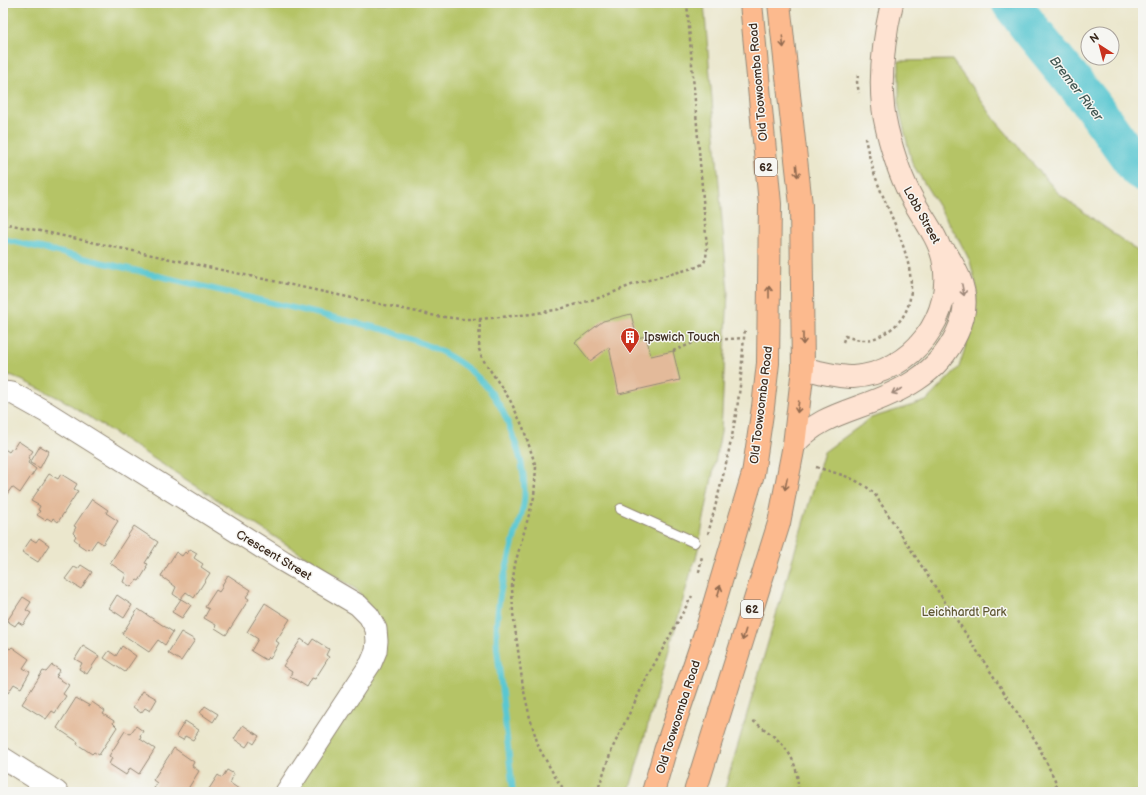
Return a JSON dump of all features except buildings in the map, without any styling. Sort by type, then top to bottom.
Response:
[{"type":"main road","name":"Old Toowoomba Road","points":[[653,792],[665,751],[712,614],[753,474],[768,363],[770,204],[751,3]]},
{"type":"main road","name":"62","points":[[695,792],[779,523],[794,445],[803,368],[801,205],[779,3]]},
{"type":"main road","name":"Lobb Street","points":[[803,368],[842,376],[864,375],[883,370],[902,360],[920,345],[937,319],[944,290],[945,269],[943,258],[932,232],[914,202],[902,177],[886,126],[882,95],[883,51],[892,3]]},
{"type":"main road","points":[[794,445],[805,433],[820,422],[886,396],[914,382],[934,366],[949,349],[963,320],[965,296],[958,272],[932,232]]},
{"type":"main road","points":[[768,363],[803,368]]},
{"type":"street","name":"Crescent Street","points":[[3,392],[12,393],[46,412],[283,561],[358,605],[369,616],[376,629],[377,641],[376,651],[371,663],[286,792]]},
{"type":"street","points":[[3,758],[57,792]]},
{"type":"lane","points":[[621,509],[694,542]]},
{"type":"path","points":[[3,223],[448,318],[480,319],[532,314],[560,309],[602,297],[634,284],[697,267],[704,263],[707,248],[687,3]]},
{"type":"path","points":[[858,75],[857,82],[859,94]]},
{"type":"path","points":[[843,342],[845,336],[859,339],[874,339],[893,327],[906,310],[910,301],[912,290],[903,244],[882,196],[869,158],[864,136]]},
{"type":"path","points":[[480,319],[479,349],[482,358],[510,400],[523,427],[536,467],[534,497],[515,564],[512,586],[513,613],[523,687],[530,718],[539,748],[557,780],[566,792]]},
{"type":"path","points":[[673,351],[698,341],[744,338]]},
{"type":"path","points":[[816,467],[856,480],[874,493],[1038,744],[1055,780],[1057,792]]},
{"type":"path","points":[[753,721],[778,739],[791,756],[797,774],[798,792]]},
{"type":"green space","points":[[3,3],[704,3],[728,292],[721,432],[696,559],[692,568],[629,792],[293,792],[376,663],[371,609],[357,590],[63,400],[13,376],[3,374]]},
{"type":"green space","name":"Leichhardt Park","points":[[952,60],[996,121],[1059,194],[1143,255],[1143,792],[724,792],[824,452],[871,418],[926,401],[959,367],[974,320],[977,289],[970,261],[959,240],[912,163],[899,108],[899,61]]},
{"type":"waterway","name":"Bremer River","points":[[1011,3],[1091,103],[1138,169],[1143,172]]},
{"type":"waterway","points":[[3,239],[382,329],[417,341],[449,356],[464,365],[489,390],[500,406],[510,427],[518,450],[524,485],[524,502],[502,584],[497,626],[497,648],[513,792]]},
{"type":"place","name":"Ipswich Touch","points":[[630,354]]}]
